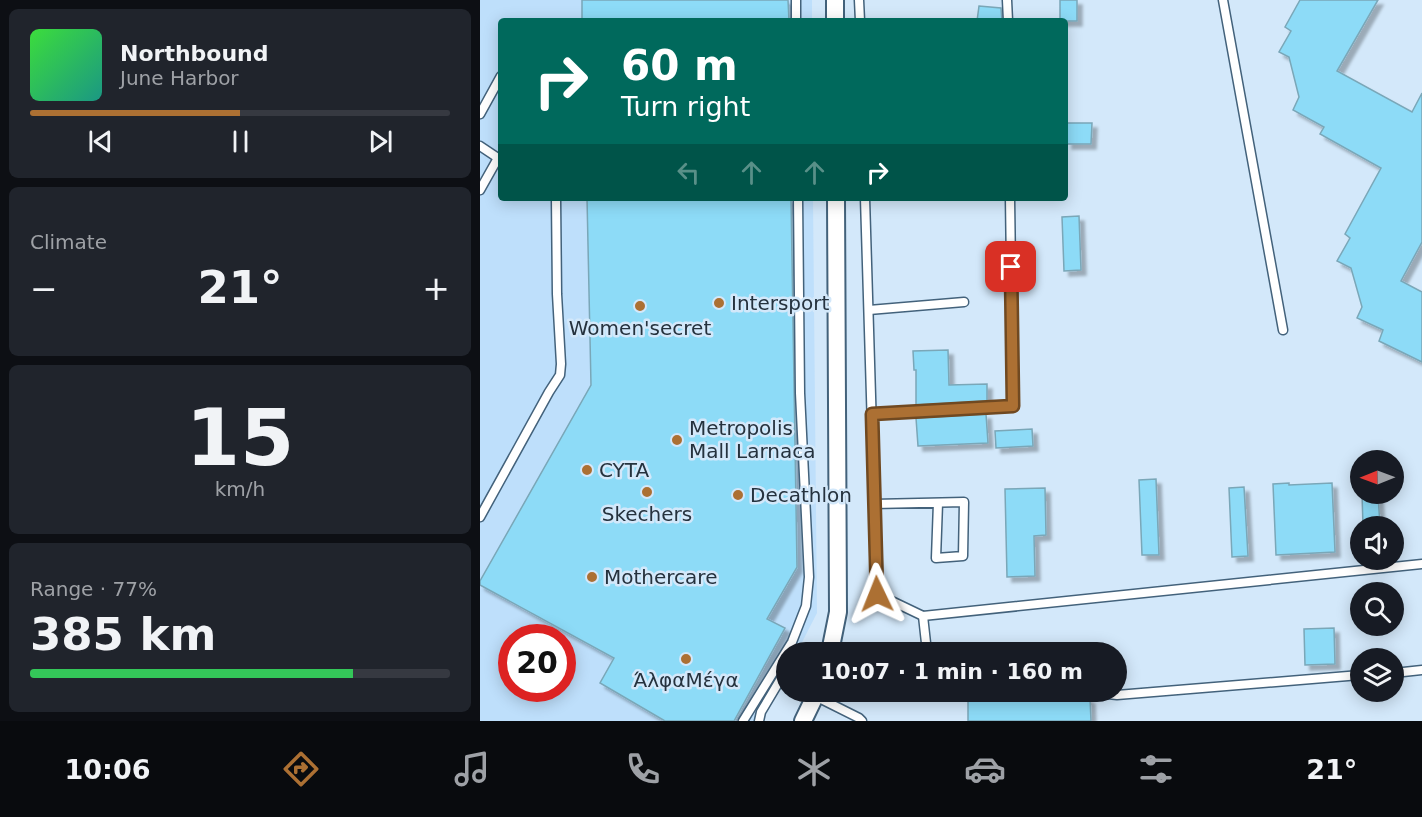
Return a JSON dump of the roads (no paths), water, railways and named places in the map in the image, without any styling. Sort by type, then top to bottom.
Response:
[{"type":"street","points":[[835,0],[835,18]]},
{"type":"street","points":[[833,642],[838,612],[836,201]]},
{"type":"street","points":[[803,721],[812,702]]},
{"type":"lane","points":[[796,0],[796,18]]},
{"type":"lane","points":[[859,0],[860,18]]},
{"type":"lane","points":[[1007,0],[1008,18]]},
{"type":"lane","points":[[1223,0],[1283,330]]},
{"type":"lane","points":[[480,114],[498,81]]},
{"type":"lane","points":[[480,146],[498,158]]},
{"type":"lane","points":[[480,189],[498,161]]},
{"type":"lane","points":[[480,517],[560,375],[556,201]]},
{"type":"lane","points":[[792,642],[806,606],[809,577],[801,404],[798,201]]},
{"type":"lane","points":[[865,201],[877,594],[923,616],[1422,564]]},
{"type":"lane","points":[[872,414],[1013,406],[1010,201]]},
{"type":"lane","points":[[868,310],[964,302]]},
{"type":"lane","points":[[874,504],[964,502],[963,556],[936,558],[938,503]]},
{"type":"lane","points":[[923,616],[926,642]]},
{"type":"lane","points":[[743,721],[776,668]]},
{"type":"lane","points":[[1404,672],[1422,670]]},
{"type":"lane","points":[[1127,693],[1350,676]]},
{"type":"lane","points":[[759,721],[761,712],[776,687]]},
{"type":"lane","points":[[830,702],[862,721]]},
{"type":"place","name":"Intersport","points":[[719,303]]},
{"type":"place","name":"Women'secret","points":[[640,306]]},
{"type":"place","name":"Metropolis Mall Larnaca","points":[[677,440]]},
{"type":"place","name":"CYTA","points":[[587,470]]},
{"type":"place","name":"Skechers","points":[[647,492]]},
{"type":"place","name":"Decathlon","points":[[738,495]]},
{"type":"place","name":"Mothercare","points":[[592,577]]},
{"type":"place","name":"ΆλφαΜέγα","points":[[686,659]]}]
